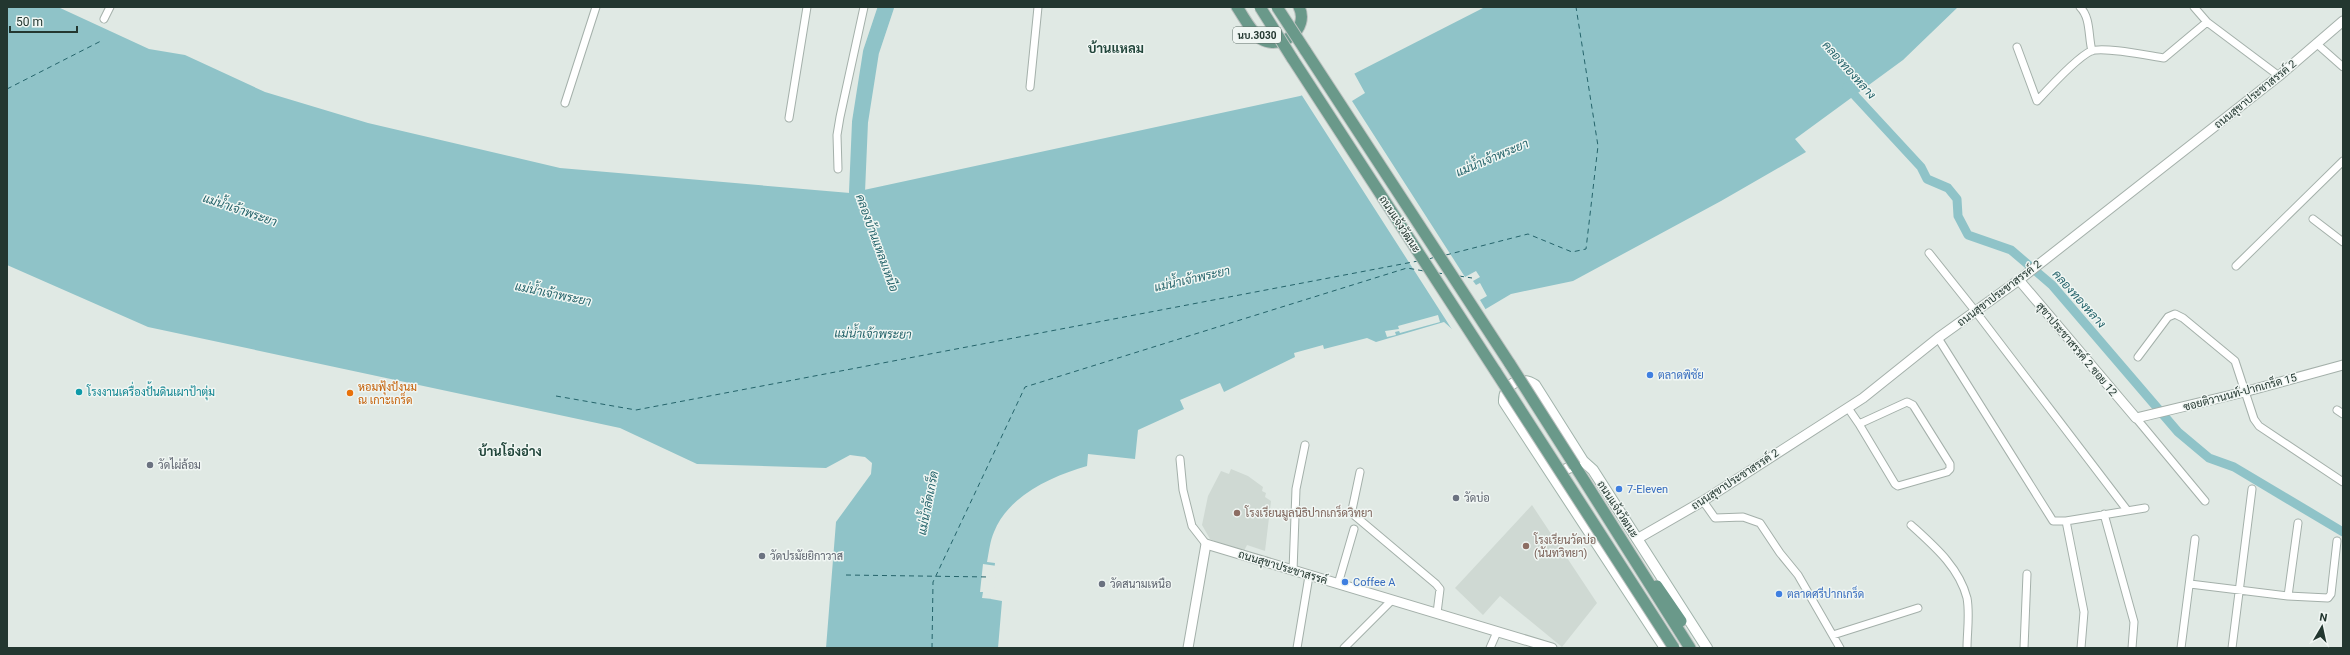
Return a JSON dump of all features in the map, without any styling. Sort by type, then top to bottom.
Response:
[{"type":"main road","name":"นบ.3030","points":[[1237,7],[1257,35],[1266,41],[1276,42],[1288,39],[1297,30],[1302,18],[1300,7]]},
{"type":"main road","name":"ถนนแจ้งวัฒนะ","points":[[1260,7],[1674,648]]},
{"type":"main road","name":"ถนนแจ้งวัฒนะ","points":[[1277,7],[1506,357],[1690,648]]},
{"type":"main road","name":"ถนนแจ้งวัฒนะ","points":[[1666,648],[1585,528],[1556,479],[1504,402],[1504,395],[1517,381],[1528,380],[1535,385],[1583,461],[1588,463],[1707,648]]},
{"type":"main road","points":[[1556,479],[1564,470],[1583,461]]},
{"type":"main road","points":[[1628,551],[1668,599],[1698,648]]},
{"type":"street","points":[[104,19],[110,7]]},
{"type":"street","points":[[565,103],[596,7]]},
{"type":"street","points":[[789,118],[807,7]]},
{"type":"street","points":[[838,169],[838,129],[864,7]]},
{"type":"street","points":[[1030,87],[1038,7]]},
{"type":"street","points":[[2080,7],[2088,18],[2088,38],[2092,51]]},
{"type":"street","points":[[2194,7],[2207,22],[2279,76]]},
{"type":"street","name":"ถนนสุขาประชาสรรค์ 2","points":[[1637,539],[1702,501],[1766,458],[1848,408],[1938,338],[1976,312],[2018,280],[2279,76],[2343,21]]},
{"type":"street","points":[[2017,47],[2037,101],[2057,80],[2092,51],[2122,52],[2164,58],[2207,22]]},
{"type":"street","points":[[2316,44],[2343,67]]},
{"type":"street","points":[[2236,266],[2343,161]]},
{"type":"street","points":[[2313,219],[2343,242]]},
{"type":"street","points":[[1929,253],[1976,312],[2127,510]]},
{"type":"street","name":"สุขาประชาสรรค์ 2 ซอย 12","points":[[2018,280],[2136,418]]},
{"type":"street","points":[[2138,357],[2168,317],[2175,314],[2183,318],[2234,362],[2254,419],[2259,426],[2343,482]]},
{"type":"street","points":[[1938,338],[2049,517],[2053,521],[2066,521],[2145,508]]},
{"type":"street","name":"ซอยติวานนท์-ปากเกร็ด 15","points":[[2136,418],[2244,392],[2343,365]]},
{"type":"street","points":[[1848,408],[1895,484],[1903,485],[1950,469],[1950,464],[1910,403],[1907,402],[1858,424]]},
{"type":"street","points":[[2136,418],[2205,501]]},
{"type":"street","points":[[1293,571],[1296,489],[1305,445]]},
{"type":"street","points":[[1180,459],[1183,490],[1192,526],[1206,544],[1188,648]]},
{"type":"street","points":[[1360,472],[1352,510],[1354,515],[1436,584],[1440,589],[1437,613]]},
{"type":"street","points":[[2232,648],[2252,489]]},
{"type":"street","points":[[1702,501],[1716,518],[1743,517],[1760,523],[1780,553],[1798,575],[1840,648]]},
{"type":"street","points":[[2104,514],[2134,622],[2132,648]]},
{"type":"street","points":[[2066,521],[2084,612],[2081,648]]},
{"type":"street","points":[[2288,596],[2298,523]]},
{"type":"street","points":[[1911,525],[1945,558],[1961,582],[1967,599],[1967,648]]},
{"type":"street","points":[[1338,584],[1354,529]]},
{"type":"street","points":[[2182,648],[2195,539]]},
{"type":"street","points":[[2190,584],[2238,591],[2328,598],[2331,594],[2337,541]]},
{"type":"street","name":"ถนนสุขาประชาสรรค์","points":[[1206,544],[1552,648]]},
{"type":"street","points":[[2024,648],[2027,574]]},
{"type":"street","points":[[1297,648],[1309,576]]},
{"type":"street","points":[[1344,648],[1392,600]]},
{"type":"street","points":[[1833,635],[1918,608]]},
{"type":"street","points":[[1490,648],[1498,632]]},
{"type":"shaded area","name":"โรงเรียนมูลนิธิปากเกร็ดวิทยา","points":[[1231,469],[1248,476],[1263,487],[1262,491],[1266,493],[1265,497],[1271,501],[1265,551],[1247,545],[1243,553],[1230,548],[1210,539],[1202,525],[1208,496],[1221,471],[1229,474]]},
{"type":"shaded area","name":"โรงเรียนวัดบ่อ (นันทวิทยา)","points":[[1532,505],[1597,603],[1562,647],[1500,596],[1483,615],[1455,588]]},
{"type":"water","points":[[7,7],[58,7],[149,49],[185,55],[265,92],[368,123],[560,168],[850,193],[1300,96],[1338,82],[1485,7],[1958,7],[1903,60],[1795,139],[1806,152],[1721,201],[1573,281],[1511,294],[1452,329],[1444,322],[1376,342],[1367,338],[1324,349],[1323,345],[1294,353],[1295,357],[1224,392],[1220,383],[1180,400],[1184,409],[1138,430],[1135,459],[1088,454],[1087,466],[1060,475],[1033,489],[1020,498],[1001,519],[994,532],[991,543],[987,562],[995,563],[991,599],[1002,601],[998,648],[826,648],[836,522],[871,474],[872,463],[865,457],[850,455],[826,468],[697,464],[620,428],[148,327],[7,265]]},
{"type":"pier","points":[[1354,73],[1365,93],[1352,101],[1465,277],[1476,271],[1480,277],[1473,281],[1476,285],[1480,283],[1487,296],[1480,300],[1486,310],[1453,331],[1301,94]]},
{"type":"pier","points":[[1438,315],[1440,322],[1400,333],[1399,331],[1395,332],[1396,335],[1387,337],[1385,331],[1399,329],[1398,326]]},
{"type":"pier","points":[[983,564],[997,566],[993,599],[982,598],[983,592],[980,592]]},
{"type":"waterway","name":"คลองบ้านแหลมเหนือ","points":[[865,212],[857,192],[860,122],[871,52],[886,7]]},
{"type":"waterway","name":"คลองทองหลาง","points":[[1847,87],[1921,167],[1927,179],[1948,188],[1957,199],[1958,216],[1968,235],[2011,250],[2052,285],[2178,432],[2209,458],[2234,467],[2343,532]]},
{"type":"ferry route","points":[[1446,255],[1528,234],[1572,252],[1586,249],[1598,146],[1576,7]]},
{"type":"ferry route","points":[[7,89],[101,41]]},
{"type":"ferry route","points":[[1429,259],[1435,257]]},
{"type":"ferry route","points":[[556,396],[636,410],[1418,261]]},
{"type":"ferry route","points":[[932,648],[933,582],[1025,387],[1407,268],[1424,271]]},
{"type":"ferry route","points":[[1437,273],[1446,274]]},
{"type":"ferry route","points":[[1459,276],[1472,278]]},
{"type":"ferry route","points":[[846,575],[990,577]]},
{"type":"place","name":"ตลาดพิชัย","points":[[1650,375]]},
{"type":"place","name":"โรงงานเครื่องปั้นดินเผาป้าตุ่ม","points":[[79,392]]},
{"type":"place","name":"หอมฟุ้งปังนม ณ เกาะเกร็ด","points":[[350,393]]},
{"type":"place","name":"วัดไผ่ล้อม","points":[[150,465]]},
{"type":"place","name":"7-Eleven","points":[[1619,489]]},
{"type":"place","name":"วัดบ่อ","points":[[1456,498]]},
{"type":"place","name":"โรงเรียนมูลนิธิปากเกร็ดวิทยา","points":[[1237,513]]},
{"type":"place","name":"โรงเรียนวัดบ่อ (นันทวิทยา)","points":[[1526,546]]},
{"type":"place","name":"วัดปรมัยยิกาวาส","points":[[762,556]]},
{"type":"place","name":"Coffee A","points":[[1345,582]]},
{"type":"place","name":"วัดสนามเหนือ","points":[[1102,584]]},
{"type":"place","name":"ตลาดศรีปากเกร็ด","points":[[1779,594]]},
{"type":"district","name":"บ้านแหลม","points":[[1116,48]]},
{"type":"district","name":"บ้านโอ่งอ่าง","points":[[510,451]]},
{"type":"water label","name":"แม่น้ำเจ้าพระยา","points":[[1492,158]]},
{"type":"water label","name":"แม่น้ำเจ้าพระยา","points":[[240,210]]},
{"type":"water label","name":"แม่น้ำเจ้าพระยา","points":[[1192,279]]},
{"type":"water label","name":"แม่น้ำเจ้าพระยา","points":[[553,294]]},
{"type":"water label","name":"แม่น้ำเจ้าพระยา","points":[[873,334]]},
{"type":"water label","name":"แม่น้ำลัดเกร็ด","points":[[928,503]]}]
